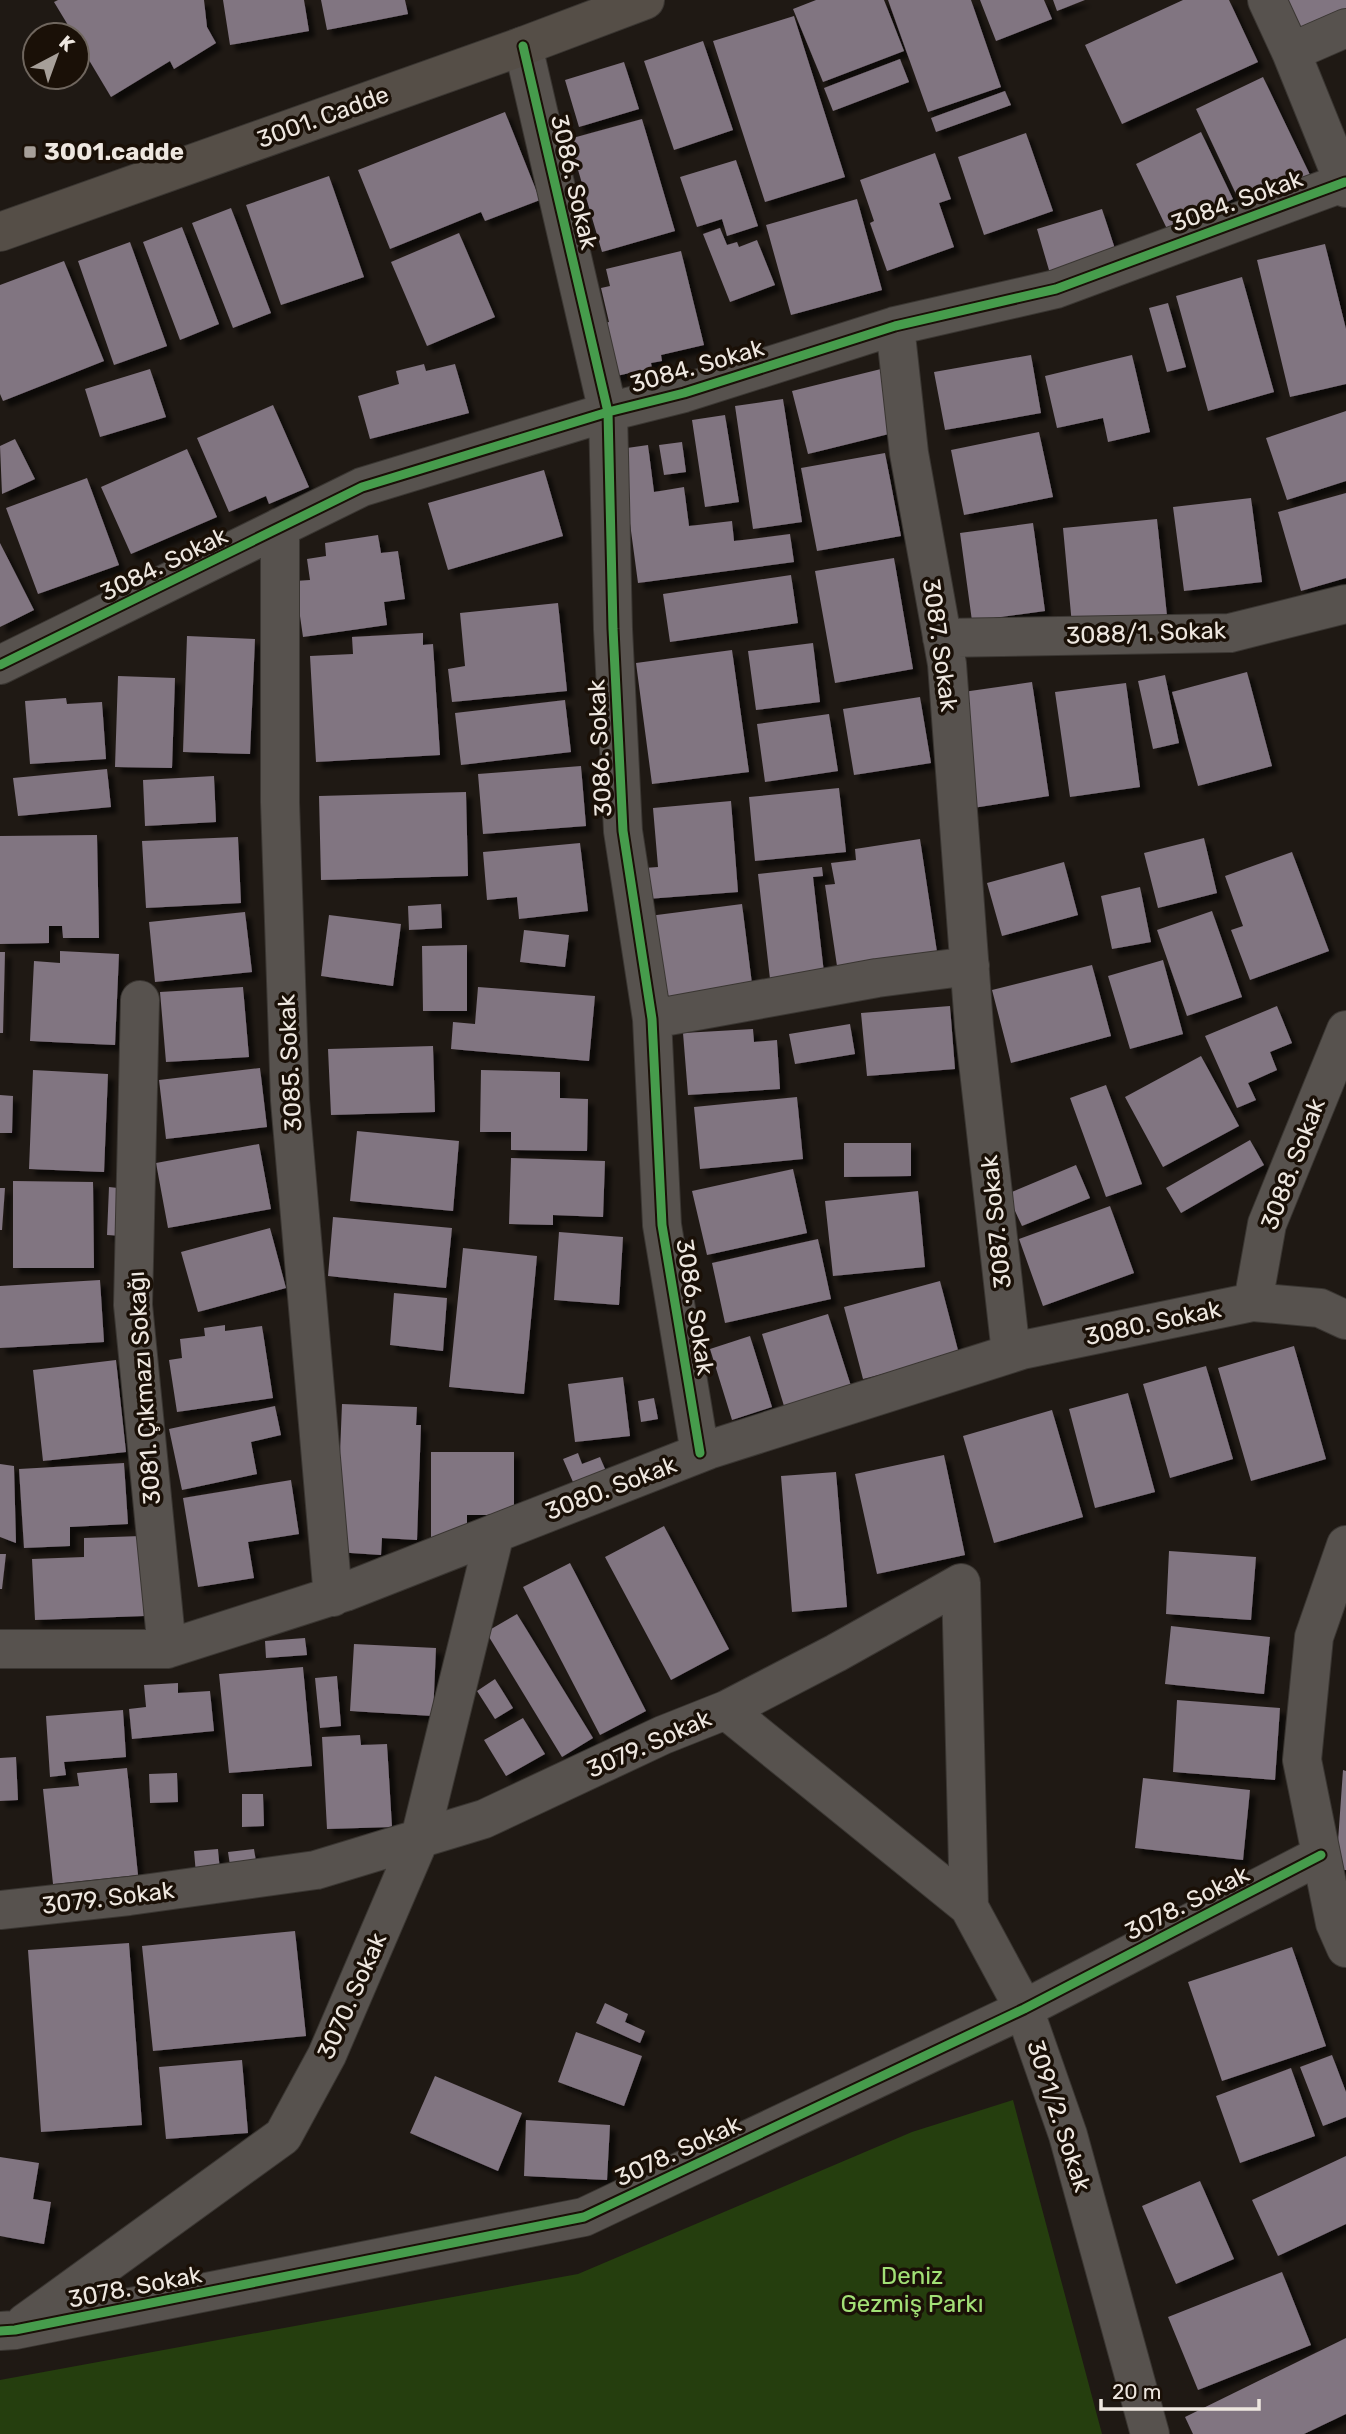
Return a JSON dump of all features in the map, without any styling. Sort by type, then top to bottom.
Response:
[{"type":"street","points":[[1267,0],[1345,185]]},
{"type":"street","name":"3001. Cadde","points":[[0,232],[523,46],[629,3]]},
{"type":"street","points":[[1291,52],[1346,28]]},
{"type":"street","name":"3086. Sokak","points":[[523,46],[608,412],[613,629],[623,831],[652,1019],[662,1225],[700,1453]]},
{"type":"street","name":"3084. Sokak","points":[[0,665],[362,487],[608,412],[684,393],[895,326],[1056,289],[1345,185]]},
{"type":"street","name":"3087. Sokak","points":[[895,326],[909,453],[947,664],[970,966],[1011,1353]]},
{"type":"street","name":"3085. Sokak","points":[[280,527],[280,802],[290,1100],[333,1597]]},
{"type":"street","name":"3088/1. Sokak","points":[[942,638],[1230,633],[1346,604]]},
{"type":"street","points":[[652,1019],[877,978],[970,966]]},
{"type":"street","name":"3081. Çıkmazı Sokağı","points":[[139,1000],[133,1305],[167,1649]]},
{"type":"street","name":"3088. Sokak","points":[[1252,1302],[1267,1224],[1346,1030]]},
{"type":"street","name":"3080. Sokak","points":[[0,1648],[167,1649],[333,1597],[700,1453],[1011,1353],[1252,1302],[1320,1308],[1346,1320]]},
{"type":"street","name":"3070. Sokak","points":[[8,2331],[283,2136],[327,2055],[420,1838],[495,1533]]},
{"type":"street","points":[[1342,1934],[1321,1855],[1302,1760],[1314,1637],[1346,1545]]},
{"type":"street","name":"3079. Sokak","points":[[0,1910],[128,1896],[317,1870],[484,1819],[663,1735],[726,1710],[836,1653],[961,1583],[969,1907]]},
{"type":"street","name":"3091/2. Sokak","points":[[726,1710],[969,1907],[1024,2009],[1068,2135],[1150,2434]]},
{"type":"street","name":"3078. Sokak","points":[[8,2331],[584,2217],[1024,2009],[1321,1855]]},
{"type":"green space","name":"Deniz Gezmiş Parkı","points":[[1013,2100],[1102,2434],[0,2434],[0,2380],[578,2274],[912,2132]]},
{"type":"building","points":[[204,0],[207,27],[216,43],[174,69],[170,61],[111,97],[91,63],[91,21],[66,21],[54,2]]},
{"type":"building","points":[[223,0],[304,0],[309,31],[230,45]]},
{"type":"building","points":[[321,0],[405,0],[408,14],[327,30]]},
{"type":"building","points":[[816,0],[884,0],[904,51],[823,82],[793,9]]},
{"type":"building","points":[[888,0],[971,0],[1001,87],[928,112]]},
{"type":"building","points":[[980,0],[1044,0],[1052,19],[996,41]]},
{"type":"building","points":[[1053,0],[1085,0],[1057,11]]},
{"type":"building","points":[[1183,0],[1229,0],[1258,62],[1122,124],[1085,45]]},
{"type":"building","points":[[1287,0],[1346,0],[1346,14],[1301,33]]},
{"type":"building","points":[[794,16],[845,177],[765,202],[713,41]]},
{"type":"building","points":[[703,41],[733,130],[674,150],[644,61]]},
{"type":"building","points":[[900,59],[909,82],[833,111],[824,88]]},
{"type":"building","points":[[624,62],[639,109],[579,127],[565,80]]},
{"type":"building","points":[[1263,77],[1312,179],[1244,211],[1196,109]]},
{"type":"building","points":[[1005,91],[1011,105],[936,132],[931,118]]},
{"type":"building","points":[[505,112],[540,200],[485,221],[481,212],[390,249],[358,170]]},
{"type":"building","points":[[642,119],[675,231],[602,252],[569,139]]},
{"type":"building","points":[[1201,132],[1233,199],[1168,231],[1136,164]]},
{"type":"building","points":[[1026,133],[1053,211],[984,235],[958,157]]},
{"type":"building","points":[[935,153],[951,199],[939,203],[954,247],[887,271],[870,223],[874,221],[860,180]]},
{"type":"building","points":[[736,160],[758,226],[727,236],[722,219],[697,227],[680,177]]},
{"type":"building","points":[[329,176],[364,277],[281,305],[246,205]]},
{"type":"building","points":[[857,199],[882,290],[791,315],[766,225]]},
{"type":"building","points":[[231,208],[271,313],[233,328],[192,223]]},
{"type":"building","points":[[1102,209],[1118,258],[1051,277],[1037,229]]},
{"type":"building","points":[[182,227],[219,324],[180,340],[143,242]]},
{"type":"building","points":[[720,228],[727,245],[737,242],[739,247],[757,240],[775,285],[730,302],[703,234]]},
{"type":"building","points":[[459,233],[495,317],[427,346],[391,262]]},
{"type":"building","points":[[130,242],[167,346],[114,365],[78,261]]},
{"type":"building","points":[[1325,244],[1346,329],[1346,384],[1290,397],[1257,260]]},
{"type":"building","points":[[681,251],[704,345],[661,355],[662,361],[651,363],[652,368],[612,377],[599,324],[609,322],[601,288],[610,286],[606,269]]},
{"type":"building","points":[[64,261],[104,361],[3,401],[0,394],[0,285]]},
{"type":"building","points":[[1242,277],[1274,392],[1208,411],[1176,296]]},
{"type":"building","points":[[1168,303],[1186,367],[1167,372],[1149,308]]},
{"type":"building","points":[[1031,355],[1041,413],[945,430],[934,372]]},
{"type":"building","points":[[1132,355],[1150,432],[1108,442],[1103,418],[1057,428],[1045,376]]},
{"type":"building","points":[[424,364],[426,371],[455,364],[469,413],[370,439],[358,396],[399,384],[396,371]]},
{"type":"building","points":[[150,369],[166,417],[100,437],[85,389]]},
{"type":"building","points":[[881,369],[897,432],[808,454],[792,391]]},
{"type":"building","points":[[783,399],[802,522],[753,529],[735,406]]},
{"type":"building","points":[[273,405],[309,487],[269,504],[266,496],[229,512],[197,438]]},
{"type":"building","points":[[1346,411],[1346,481],[1287,500],[1266,438]]},
{"type":"building","points":[[725,415],[739,502],[705,507],[692,420]]},
{"type":"building","points":[[1039,432],[1053,497],[964,515],[951,450]]},
{"type":"building","points":[[15,439],[35,479],[2,494],[0,446]]},
{"type":"building","points":[[682,442],[686,472],[664,475],[659,445]]},
{"type":"building","points":[[648,445],[654,492],[684,487],[689,526],[732,521],[734,541],[790,534],[794,562],[638,583],[620,449]]},
{"type":"building","points":[[187,449],[217,517],[131,554],[101,487]]},
{"type":"building","points":[[885,453],[901,536],[817,551],[801,468]]},
{"type":"building","points":[[544,470],[563,536],[448,570],[428,503]]},
{"type":"building","points":[[87,478],[119,565],[38,594],[6,508]]},
{"type":"building","points":[[1346,493],[1346,578],[1301,591],[1278,512]]},
{"type":"building","points":[[1251,498],[1262,582],[1184,591],[1173,507]]},
{"type":"building","points":[[1157,519],[1167,616],[1072,625],[1063,528]]},
{"type":"building","points":[[1033,523],[1045,611],[972,621],[960,533]]},
{"type":"building","points":[[378,535],[381,553],[398,551],[405,599],[384,602],[387,625],[303,637],[295,581],[310,580],[307,559],[326,556],[325,543]]},
{"type":"building","points":[[0,543],[34,610],[0,627]]},
{"type":"building","points":[[894,558],[913,669],[835,683],[815,571]]},
{"type":"building","points":[[791,575],[798,623],[670,642],[663,594]]},
{"type":"building","points":[[558,603],[567,691],[452,702],[448,669],[465,666],[460,613]]},
{"type":"building","points":[[423,633],[423,645],[433,644],[440,755],[316,762],[310,656],[353,654],[352,637]]},
{"type":"building","points":[[187,636],[255,639],[250,754],[183,752]]},
{"type":"building","points":[[813,643],[820,702],[756,710],[748,651]]},
{"type":"building","points":[[732,650],[749,772],[652,784],[636,663]]},
{"type":"building","points":[[1247,672],[1272,766],[1198,786],[1172,692]]},
{"type":"building","points":[[1165,675],[1179,743],[1153,749],[1138,681]]},
{"type":"building","points":[[118,676],[175,678],[172,768],[115,767]]},
{"type":"building","points":[[1032,682],[1049,796],[973,808],[956,693]]},
{"type":"building","points":[[1126,683],[1140,787],[1070,797],[1055,692]]},
{"type":"building","points":[[920,697],[931,763],[854,775],[843,709]]},
{"type":"building","points":[[66,698],[67,704],[102,702],[106,759],[30,764],[25,701]]},
{"type":"building","points":[[565,700],[571,752],[461,765],[455,713]]},
{"type":"building","points":[[829,714],[838,771],[765,782],[757,724]]},
{"type":"building","points":[[581,766],[586,826],[483,834],[478,774]]},
{"type":"building","points":[[107,769],[111,807],[18,816],[13,778]]},
{"type":"building","points":[[214,776],[216,822],[145,826],[143,780]]},
{"type":"building","points":[[839,788],[846,852],[755,861],[749,797]]},
{"type":"building","points":[[466,792],[468,876],[321,880],[319,796]]},
{"type":"building","points":[[731,801],[738,892],[647,899],[644,868],[658,867],[653,808]]},
{"type":"building","points":[[97,835],[99,938],[63,938],[62,926],[49,926],[49,943],[0,944],[0,836]]},
{"type":"building","points":[[238,837],[241,903],[146,908],[142,841]]},
{"type":"building","points":[[1204,838],[1217,893],[1158,908],[1144,853]]},
{"type":"building","points":[[920,839],[937,952],[837,966],[825,885],[835,884],[831,863],[856,860],[855,849]]},
{"type":"building","points":[[580,843],[588,911],[519,919],[517,897],[487,900],[483,852]]},
{"type":"building","points":[[1292,852],[1329,951],[1250,980],[1231,930],[1243,926],[1225,876]]},
{"type":"building","points":[[1064,862],[1078,915],[1002,936],[987,883]]},
{"type":"building","points":[[822,867],[823,876],[813,877],[824,973],[770,979],[758,874]]},
{"type":"building","points":[[1140,887],[1151,942],[1112,949],[1101,896]]},
{"type":"building","points":[[441,904],[442,928],[409,930],[408,906]]},
{"type":"building","points":[[742,904],[753,992],[660,1003],[649,916]]},
{"type":"building","points":[[1212,911],[1242,997],[1187,1016],[1157,930]]},
{"type":"building","points":[[245,912],[252,972],[155,982],[149,922]]},
{"type":"building","points":[[329,915],[401,924],[393,986],[321,976]]},
{"type":"building","points":[[524,930],[569,935],[565,967],[520,962]]},
{"type":"building","points":[[467,945],[467,1011],[423,1011],[422,946]]},
{"type":"building","points":[[60,951],[119,954],[115,1045],[30,1041],[34,961],[60,963]]},
{"type":"building","points":[[0,952],[5,952],[3,1033],[0,1033]]},
{"type":"building","points":[[1163,960],[1183,1034],[1130,1049],[1108,976]]},
{"type":"building","points":[[1092,965],[1111,1036],[1011,1063],[992,990]]},
{"type":"building","points":[[243,987],[249,1057],[166,1062],[160,992]]},
{"type":"building","points":[[478,987],[595,996],[589,1061],[451,1049],[453,1022],[475,1024]]},
{"type":"building","points":[[950,1006],[955,1069],[867,1076],[861,1013]]},
{"type":"building","points":[[1277,1006],[1292,1043],[1270,1052],[1277,1070],[1248,1083],[1256,1100],[1237,1108],[1205,1036]]},
{"type":"building","points":[[850,1024],[855,1054],[795,1064],[789,1034]]},
{"type":"building","points":[[753,1029],[754,1042],[777,1040],[780,1089],[688,1095],[683,1033]]},
{"type":"building","points":[[433,1046],[435,1112],[331,1115],[328,1049]]},
{"type":"building","points":[[1201,1056],[1239,1126],[1163,1167],[1125,1097]]},
{"type":"building","points":[[260,1068],[267,1127],[166,1139],[159,1080]]},
{"type":"building","points":[[33,1070],[108,1074],[104,1172],[29,1169]]},
{"type":"building","points":[[481,1070],[560,1072],[560,1098],[588,1099],[587,1151],[511,1150],[511,1132],[480,1132]]},
{"type":"building","points":[[1106,1085],[1142,1184],[1106,1197],[1070,1098]]},
{"type":"building","points":[[0,1095],[13,1096],[12,1133],[0,1133]]},
{"type":"building","points":[[797,1097],[803,1159],[700,1169],[694,1107]]},
{"type":"building","points":[[357,1131],[459,1141],[453,1211],[350,1201]]},
{"type":"building","points":[[1250,1140],[1264,1165],[1181,1213],[1166,1188]]},
{"type":"building","points":[[844,1143],[911,1143],[911,1176],[844,1177]]},
{"type":"building","points":[[259,1144],[271,1209],[168,1228],[156,1163]]},
{"type":"building","points":[[511,1158],[605,1161],[603,1217],[553,1215],[553,1225],[509,1224]]},
{"type":"building","points":[[1076,1165],[1090,1198],[1022,1226],[1007,1194]]},
{"type":"building","points":[[793,1169],[807,1233],[707,1255],[692,1191]]},
{"type":"building","points":[[13,1181],[93,1182],[94,1268],[13,1268]]},
{"type":"building","points":[[109,1187],[127,1189],[124,1236],[107,1235]]},
{"type":"building","points":[[0,1188],[5,1188],[2,1230],[0,1230]]},
{"type":"building","points":[[918,1191],[925,1267],[833,1276],[825,1201]]},
{"type":"building","points":[[1110,1206],[1134,1273],[1043,1306],[1019,1239]]},
{"type":"building","points":[[333,1217],[452,1228],[446,1288],[328,1276]]},
{"type":"building","points":[[270,1228],[286,1288],[198,1312],[181,1252]]},
{"type":"building","points":[[559,1232],[623,1237],[619,1305],[554,1300]]},
{"type":"building","points":[[818,1239],[831,1299],[725,1323],[712,1263]]},
{"type":"building","points":[[463,1248],[537,1256],[524,1394],[449,1387]]},
{"type":"building","points":[[100,1280],[104,1342],[0,1348],[0,1286]]},
{"type":"building","points":[[940,1281],[959,1354],[863,1379],[844,1307]]},
{"type":"building","points":[[394,1293],[447,1298],[443,1351],[390,1345]]},
{"type":"building","points":[[828,1314],[851,1386],[784,1406],[762,1334]]},
{"type":"building","points":[[225,1325],[225,1331],[262,1326],[273,1398],[177,1412],[169,1360],[182,1358],[180,1339],[205,1336],[204,1328]]},
{"type":"building","points":[[750,1336],[772,1407],[732,1420],[710,1349]]},
{"type":"building","points":[[1294,1346],[1326,1459],[1251,1481],[1218,1368]]},
{"type":"building","points":[[116,1360],[126,1452],[43,1461],[33,1370]]},
{"type":"building","points":[[1206,1366],[1233,1459],[1170,1478],[1143,1384]]},
{"type":"building","points":[[623,1377],[630,1436],[575,1442],[568,1384]]},
{"type":"building","points":[[1128,1393],[1155,1492],[1095,1508],[1069,1409]]},
{"type":"building","points":[[654,1398],[658,1419],[641,1422],[638,1401]]},
{"type":"building","points":[[342,1404],[417,1407],[416,1425],[421,1425],[417,1540],[382,1538],[381,1555],[336,1552]]},
{"type":"building","points":[[275,1406],[281,1435],[251,1442],[257,1474],[182,1490],[169,1429]]},
{"type":"building","points":[[1052,1410],[1083,1517],[994,1543],[963,1436]]},
{"type":"building","points":[[431,1452],[514,1452],[514,1515],[467,1515],[467,1537],[431,1538]]},
{"type":"building","points":[[578,1453],[582,1464],[600,1457],[608,1476],[576,1489],[563,1459]]},
{"type":"building","points":[[944,1455],[965,1555],[877,1574],[855,1474]]},
{"type":"building","points":[[124,1463],[128,1524],[70,1527],[70,1546],[24,1548],[19,1469]]},
{"type":"building","points":[[0,1464],[14,1466],[16,1543],[0,1537]]},
{"type":"building","points":[[836,1472],[847,1607],[792,1612],[781,1476]]},
{"type":"building","points":[[291,1480],[299,1534],[248,1542],[254,1578],[198,1587],[183,1498]]},
{"type":"building","points":[[664,1526],[729,1649],[671,1680],[605,1557]]},
{"type":"building","points":[[141,1536],[144,1616],[35,1620],[32,1559],[84,1557],[84,1538]]},
{"type":"building","points":[[1169,1551],[1256,1557],[1251,1620],[1166,1614]]},
{"type":"building","points":[[0,1554],[6,1554],[2,1589],[0,1589]]},
{"type":"building","points":[[570,1563],[646,1711],[600,1735],[523,1587]]},
{"type":"building","points":[[517,1614],[593,1738],[562,1757],[486,1632]]},
{"type":"building","points":[[1171,1626],[1270,1637],[1264,1694],[1165,1684]]},
{"type":"building","points":[[305,1638],[307,1655],[266,1658],[265,1641]]},
{"type":"building","points":[[354,1644],[436,1648],[433,1716],[350,1711]]},
{"type":"building","points":[[303,1667],[312,1766],[229,1773],[219,1674]]},
{"type":"building","points":[[337,1676],[341,1726],[320,1728],[315,1678]]},
{"type":"building","points":[[495,1679],[513,1708],[495,1719],[477,1691]]},
{"type":"building","points":[[178,1683],[178,1693],[210,1691],[214,1731],[132,1739],[129,1709],[146,1707],[144,1685]]},
{"type":"building","points":[[1177,1700],[1280,1708],[1275,1780],[1173,1772]]},
{"type":"building","points":[[123,1710],[126,1757],[64,1762],[66,1775],[50,1777],[46,1716]]},
{"type":"building","points":[[523,1718],[545,1754],[506,1776],[484,1740]]},
{"type":"building","points":[[360,1735],[361,1745],[387,1744],[392,1827],[327,1829],[322,1737]]},
{"type":"building","points":[[16,1757],[18,1800],[0,1801],[0,1758]]},
{"type":"building","points":[[127,1768],[138,1875],[53,1884],[43,1789],[79,1786],[77,1773]]},
{"type":"building","points":[[1343,1770],[1346,1771],[1346,1870],[1336,1870]]},
{"type":"building","points":[[177,1773],[178,1802],[150,1803],[149,1774]]},
{"type":"building","points":[[1143,1778],[1250,1790],[1243,1860],[1135,1848]]},
{"type":"building","points":[[242,1794],[263,1794],[264,1826],[242,1827]]},
{"type":"building","points":[[218,1849],[220,1872],[196,1874],[194,1851]]},
{"type":"building","points":[[254,1849],[257,1868],[231,1872],[228,1852]]},
{"type":"building","points":[[295,1931],[306,2036],[153,2051],[142,1946]]},
{"type":"building","points":[[129,1943],[142,2125],[41,2132],[28,1950]]},
{"type":"building","points":[[1292,1947],[1326,2046],[1222,2081],[1188,1982]]},
{"type":"building","points":[[605,2003],[628,2014],[625,2022],[645,2031],[640,2043],[596,2023]]},
{"type":"building","points":[[576,2032],[642,2056],[624,2106],[558,2082]]},
{"type":"building","points":[[1332,2055],[1346,2092],[1346,2117],[1323,2126],[1300,2067]]},
{"type":"building","points":[[242,2060],[248,2133],[166,2139],[159,2067]]},
{"type":"building","points":[[1291,2068],[1315,2136],[1240,2163],[1216,2096]]},
{"type":"building","points":[[435,2076],[522,2113],[498,2171],[410,2133]]},
{"type":"building","points":[[526,2120],[610,2125],[607,2180],[524,2176]]},
{"type":"building","points":[[1346,2156],[1346,2224],[1278,2256],[1252,2200]]},
{"type":"building","points":[[0,2157],[39,2163],[33,2199],[51,2202],[44,2244],[0,2236]]},
{"type":"building","points":[[1200,2181],[1234,2259],[1176,2284],[1142,2206]]},
{"type":"building","points":[[1282,2272],[1311,2345],[1198,2390],[1168,2317]]},
{"type":"building","points":[[1346,2338],[1346,2414],[1304,2434],[1193,2434],[1185,2417]]},
{"type":"cycle path","points":[[523,46],[608,412],[613,629],[623,831],[652,1019],[662,1225],[700,1453]]},
{"type":"cycle path","points":[[0,665],[362,487],[608,412],[684,393],[895,326],[1056,289],[1345,182]]},
{"type":"cycle path","points":[[0,2331],[584,2217],[1024,2009],[1321,1855]]},
{"type":"place","name":"3001.cadde","points":[[30,152]]}]
